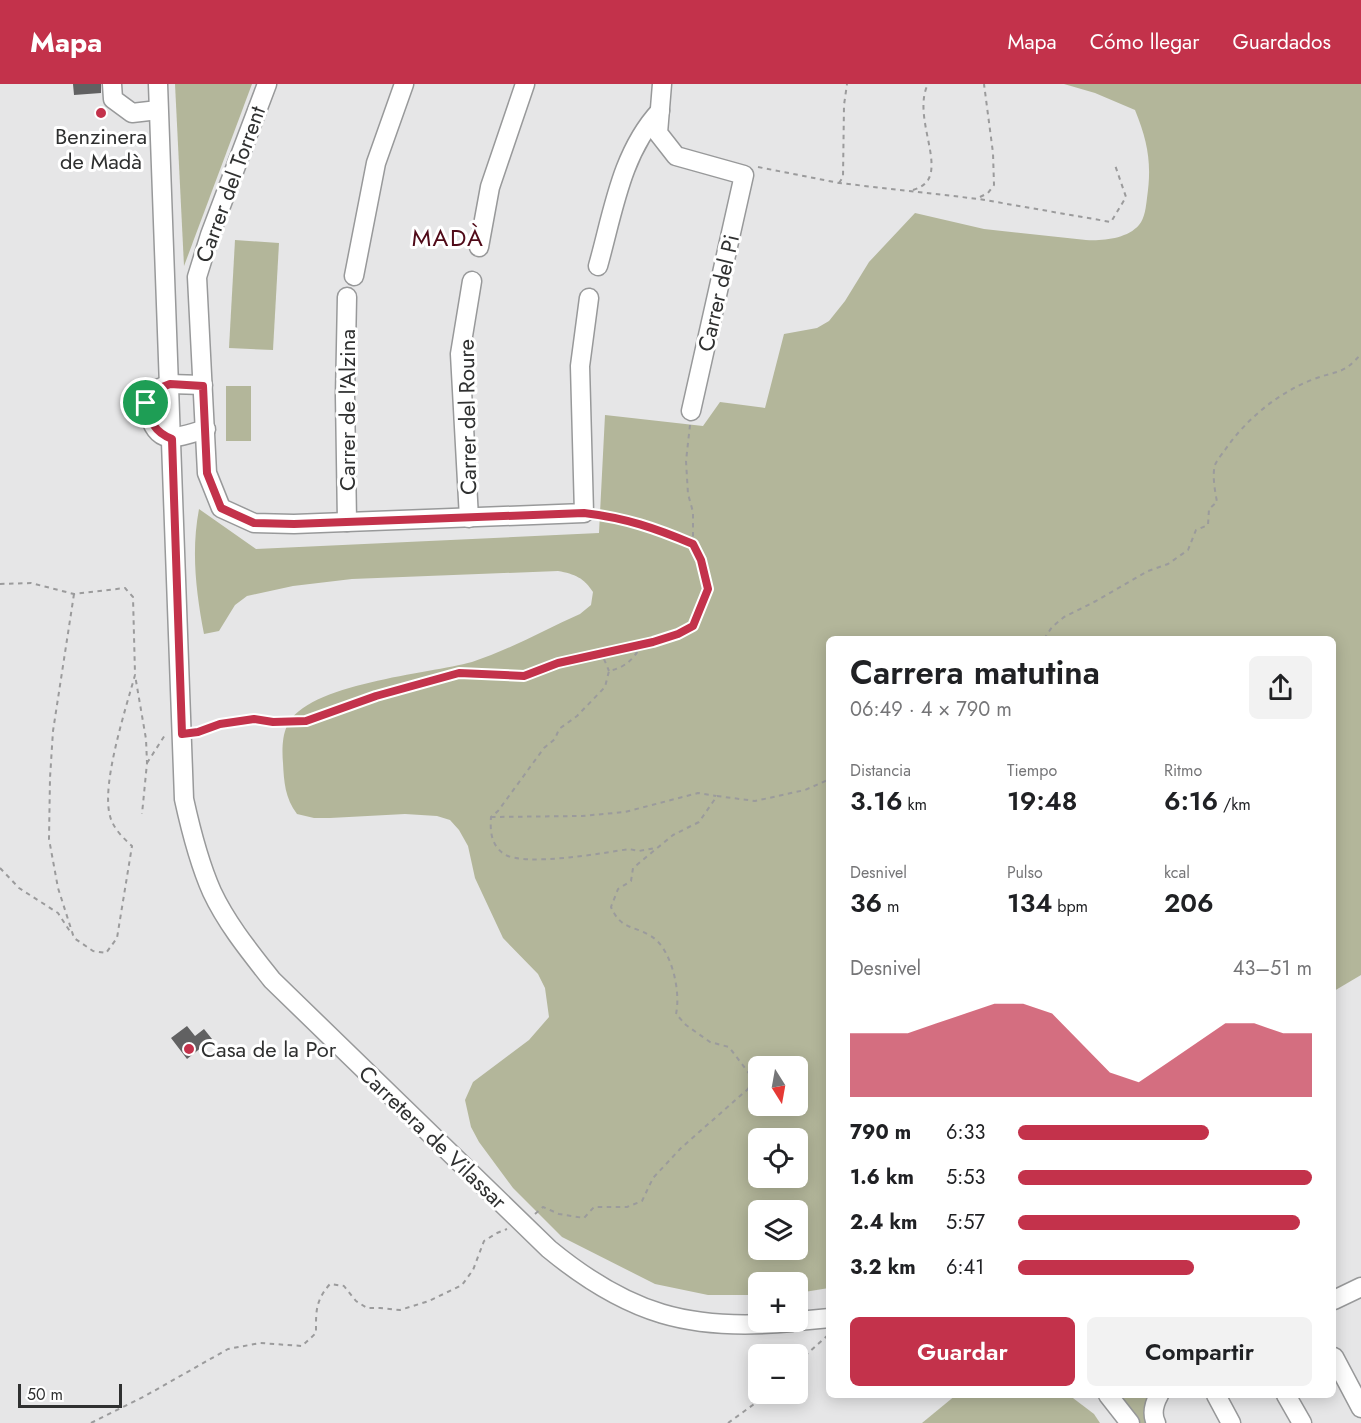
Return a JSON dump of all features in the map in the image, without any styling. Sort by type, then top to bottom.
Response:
[{"type":"street","points":[[112,84],[113,99],[132,113],[160,147]]},
{"type":"street","points":[[158,84],[170,384]]},
{"type":"street","name":"Carrer del Torrent","points":[[267,84],[210,235],[197,277],[207,473],[221,508],[254,523],[294,524],[584,513]]},
{"type":"street","points":[[354,276],[376,163],[404,84]]},
{"type":"street","points":[[479,248],[490,187],[525,84]]},
{"type":"street","points":[[662,84],[658,133],[676,156],[748,170]]},
{"type":"street","points":[[132,113],[158,110]]},
{"type":"street","points":[[598,266],[626,163],[648,123],[660,111]]},
{"type":"street","name":"Carrer del Pi","points":[[691,411],[748,170]]},
{"type":"street","name":"Carrer del Roure","points":[[469,518],[460,354],[472,281]]},
{"type":"street","name":"Carrer de l'Alzina","points":[[347,297],[345,396],[347,522]]},
{"type":"street","points":[[584,513],[580,366],[589,298]]},
{"type":"street","points":[[203,386],[170,384],[152,391],[146,403],[151,423],[160,434],[172,439],[206,429]]},
{"type":"street","name":"Carretera de Vilassar","points":[[172,439],[184,799],[195,847],[213,892],[239,939],[272,980],[565,1263],[601,1288],[658,1314],[707,1324],[748,1324]]},
{"type":"street","points":[[1336,1299],[1361,1287]]},
{"type":"street","points":[[808,1320],[826,1318]]},
{"type":"street","points":[[1336,1361],[1361,1408]]},
{"type":"street","points":[[1117,1398],[1130,1423]]},
{"type":"street","points":[[1155,1421],[1153,1404],[1157,1398]]},
{"type":"street","points":[[1218,1398],[1231,1423]]},
{"type":"street","points":[[1288,1398],[1302,1423]]},
{"type":"path","points":[[839,183],[843,177],[844,105],[847,84]]},
{"type":"path","points":[[913,191],[922,187],[930,178],[931,161],[922,111],[924,91],[928,84]]},
{"type":"path","points":[[979,198],[988,193],[994,185],[993,153],[984,84]]},
{"type":"path","points":[[748,170],[839,183],[979,198],[1111,222],[1126,197],[1115,165]]},
{"type":"path","points":[[1046,636],[1052,627],[1064,617],[1148,571],[1168,564],[1188,550],[1196,530],[1208,525],[1209,509],[1217,502],[1214,489],[1215,465],[1234,436],[1252,417],[1288,391],[1315,378],[1336,374],[1352,364],[1361,354]]},
{"type":"path","points":[[147,763],[159,742],[181,726],[198,732],[220,724],[254,719],[273,722],[306,721],[376,696],[459,673],[524,676],[558,663],[678,634],[693,626],[708,589],[701,560],[693,544],[693,512],[688,494],[686,461],[691,411]]},
{"type":"path","points":[[584,513],[615,517],[655,527],[693,544]]},
{"type":"path","points":[[0,584],[31,583],[74,594],[125,588],[133,597],[135,675],[146,739],[147,763],[142,814]]},
{"type":"path","points":[[74,594],[53,731],[49,839],[58,888],[74,938]]},
{"type":"path","points":[[609,671],[634,660],[642,644]]},
{"type":"path","points":[[596,655],[604,659],[609,671],[605,687],[577,716],[559,729],[555,739],[544,748],[498,811],[491,817],[490,829],[493,843],[502,853],[511,858],[565,858],[629,849],[639,851],[657,848]]},
{"type":"path","points":[[0,868],[19,888],[58,914],[74,938],[93,951],[106,953],[117,938],[132,846],[121,836],[110,816],[108,795],[117,741],[135,675]]},
{"type":"path","points":[[491,817],[524,818],[625,812],[698,793],[755,801],[805,790],[826,781]]},
{"type":"path","points":[[91,1423],[145,1396],[228,1349],[260,1343],[302,1346],[316,1333],[316,1311],[320,1295],[330,1284],[344,1286],[356,1301],[367,1308],[400,1311],[448,1293],[462,1285],[473,1270],[483,1241],[497,1233],[523,1224],[543,1207],[559,1214],[584,1218],[594,1207],[627,1207],[642,1201],[653,1179],[681,1148],[748,1089],[751,1076],[729,1047],[710,1042],[686,1025],[676,1014],[679,991],[664,946],[651,936],[628,928],[616,919],[610,908],[618,889],[631,880],[633,868],[673,835],[699,822],[717,796]]},
{"type":"path","points":[[808,1353],[826,1337]]},
{"type":"path","points":[[728,1423],[754,1404]]},
{"type":"green space","points":[[175,84],[252,84],[184,266]]},
{"type":"green space","points":[[1064,84],[1361,84],[1361,975],[1336,990],[1336,636],[826,636],[826,1288],[808,1291],[808,1272],[748,1272],[748,1295],[708,1295],[655,1284],[562,1237],[513,1188],[479,1142],[471,1127],[465,1100],[473,1082],[529,1040],[549,1017],[545,988],[538,974],[503,938],[475,878],[468,846],[459,830],[450,820],[437,816],[405,814],[314,818],[297,814],[288,796],[284,777],[282,754],[284,734],[287,726],[299,711],[343,690],[486,657],[580,614],[591,605],[593,592],[578,577],[558,571],[352,579],[293,586],[247,596],[235,605],[219,631],[204,634],[196,572],[195,540],[199,509],[256,549],[599,533],[605,415],[703,426],[720,402],[765,408],[784,334],[817,328],[829,321],[845,301],[869,262],[915,213],[984,229],[1086,240],[1114,238],[1134,230],[1144,215],[1148,186],[1148,153],[1135,110],[1095,93]]},
{"type":"green space","points":[[235,240],[279,243],[273,350],[229,348]]},
{"type":"green space","points":[[226,386],[251,386],[251,441],[226,441]]},
{"type":"green space","points":[[952,1398],[1073,1398],[1094,1414],[1100,1423],[922,1423]]},
{"type":"green space","points":[[1124,1398],[1159,1398],[1156,1423],[1133,1423],[1117,1402]]},
{"type":"building","points":[[73,84],[101,84],[101,93],[74,95]]},
{"type":"building","name":"Casa de la Por","points":[[187,1026],[195,1036],[204,1029],[212,1039],[187,1059],[171,1038]]},
{"type":"place","name":"Benzinera de Madà","points":[[101,113]]},
{"type":"place","name":"Casa de la Por","points":[[189,1049]]},
{"type":"district","name":"MADÀ","points":[[448,237]]},
{"type":"route","points":[[170,384],[203,386],[207,473],[221,508],[254,523],[294,524],[584,513],[615,517],[655,527],[693,544],[701,560],[708,589],[693,626],[678,634],[653,642],[558,663],[524,676],[459,673],[376,696],[306,721],[273,722],[254,719],[220,724],[198,732],[182,734],[172,439],[160,434],[151,423],[146,403],[152,391],[170,384]]}]
